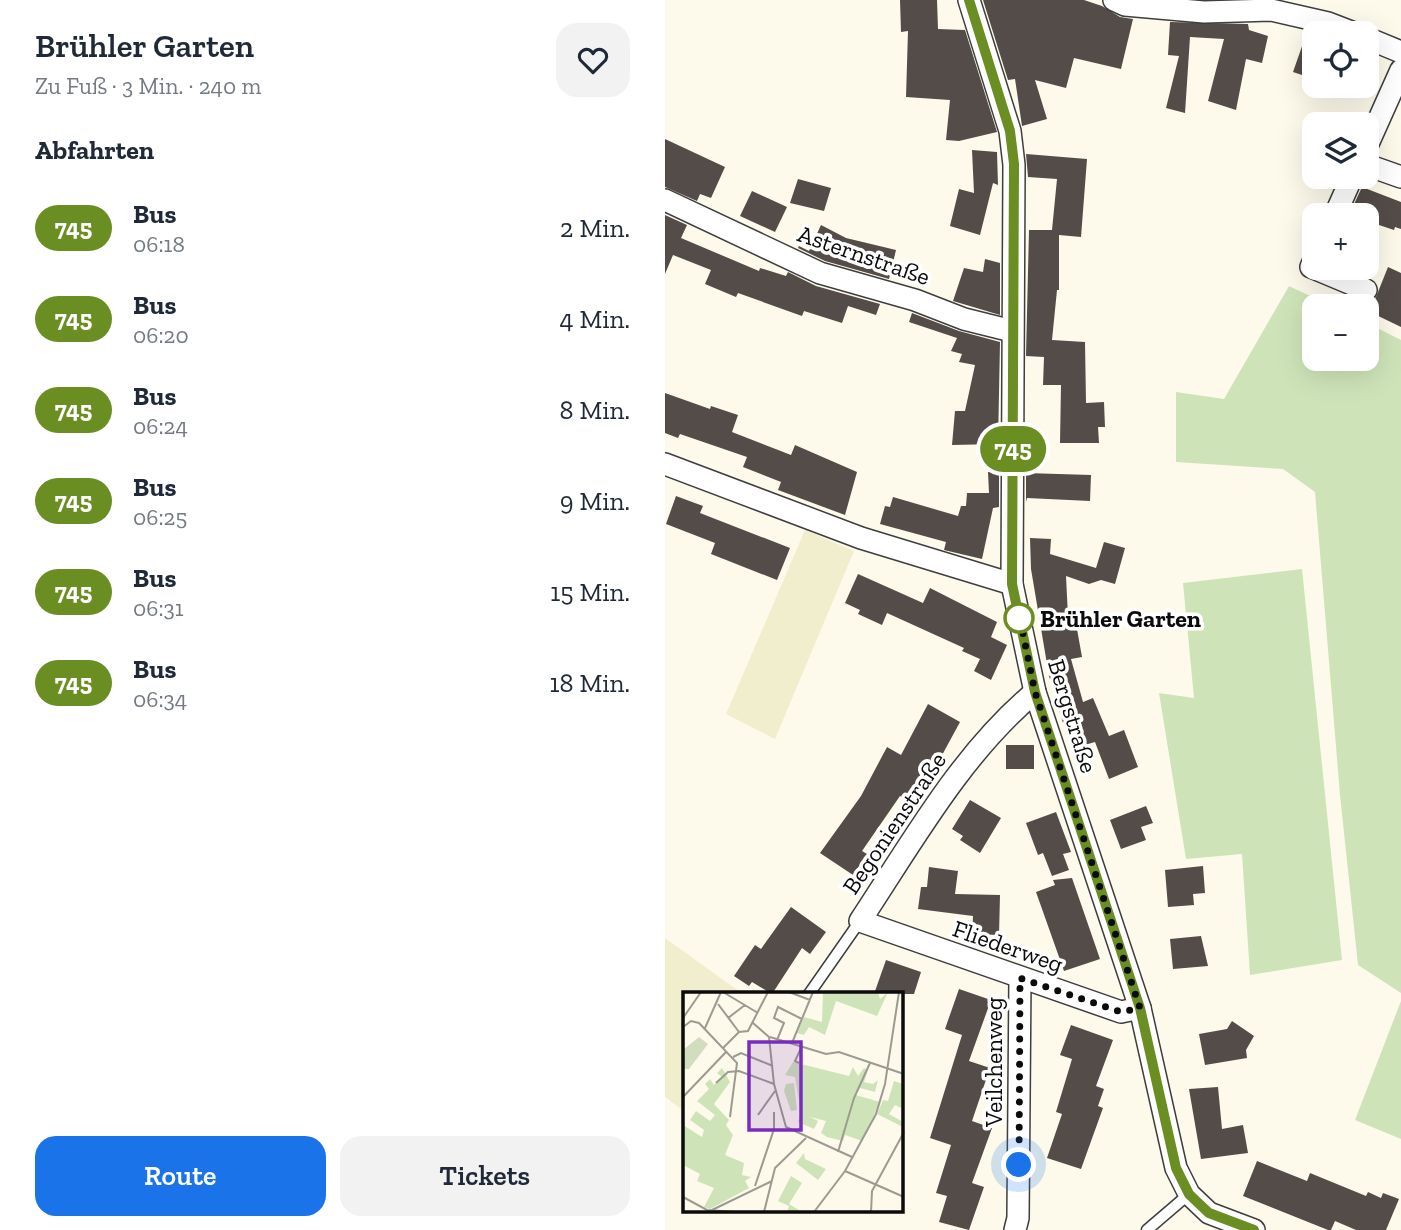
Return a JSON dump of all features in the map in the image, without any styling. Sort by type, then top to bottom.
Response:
[{"type":"street","name":"Bergstraße","points":[[969,0],[1010,131],[1014,164],[1011,331],[1012,584],[1035,692],[1140,1008],[1176,1168],[1189,1194],[1209,1213],[1254,1230]]},
{"type":"street","points":[[1114,0],[1125,5],[1204,12],[1273,5],[1322,21]]},
{"type":"street","points":[[1379,43],[1401,52]]},
{"type":"street","points":[[1379,119],[1401,70]]},
{"type":"street","points":[[1379,169],[1401,177]]},
{"type":"street","name":"Asternstraße","points":[[665,200],[820,273],[915,300],[964,319],[1011,331]]},
{"type":"street","points":[[1342,280],[1366,290]]},
{"type":"street","points":[[665,464],[861,538],[1012,584]]},
{"type":"street","name":"Begonienstraße","points":[[860,921],[960,770],[999,722],[1035,692]]},
{"type":"street","name":"Fliederweg","points":[[860,921],[1121,1012],[1140,1008]]},
{"type":"street","name":"Veilchenweg","points":[[1015,1230],[1018,1218],[1020,978]]},
{"type":"lane","name":"Begonienstraße","points":[[810,992],[860,921]]},
{"type":"lane","points":[[1147,1230],[1189,1194]]},
{"type":"shaded area","points":[[805,530],[854,551],[775,739],[726,714]]},
{"type":"shaded area","points":[[665,938],[740,992],[683,992],[683,1110],[665,1097]]},
{"type":"green space","points":[[1289,286],[1306,294],[1302,294],[1302,371],[1379,371],[1379,329],[1401,340],[1401,993],[1358,965],[1340,795],[1315,492],[1283,469],[1176,462],[1176,392],[1224,399]]},
{"type":"green space","points":[[1302,569],[1342,960],[1250,975],[1242,854],[1186,859],[1159,693],[1194,698],[1183,583]]},
{"type":"green space","points":[[1401,1001],[1401,1139],[1355,1120]]},
{"type":"building","points":[[900,0],[937,0],[938,29],[965,30],[997,132],[959,141],[946,140],[950,100],[906,97],[908,31],[901,32]]},
{"type":"building","points":[[983,0],[1084,0],[1102,6],[1120,17],[1133,19],[1121,69],[1074,58],[1066,88],[1035,80],[1047,119],[1022,126],[1015,79],[1008,80]]},
{"type":"building","points":[[1170,22],[1248,24],[1249,30],[1268,36],[1262,63],[1246,59],[1236,110],[1208,101],[1224,39],[1190,37],[1185,113],[1166,108],[1179,56],[1168,55]]},
{"type":"building","points":[[1302,46],[1302,75],[1293,72]]},
{"type":"building","points":[[665,139],[725,167],[711,198],[700,194],[697,201],[665,187]]},
{"type":"building","points":[[972,150],[997,152],[998,185],[993,183],[980,235],[950,226],[959,189],[974,193]]},
{"type":"building","points":[[1026,154],[1087,159],[1081,237],[1059,235],[1059,290],[1052,340],[1085,342],[1086,403],[1104,402],[1105,427],[1098,427],[1099,443],[1060,443],[1061,385],[1043,385],[1044,357],[1026,356],[1029,230],[1052,230],[1057,179],[1028,177]]},
{"type":"building","points":[[798,179],[831,188],[824,211],[790,203]]},
{"type":"building","points":[[1361,189],[1401,202],[1401,229],[1395,227],[1394,230],[1379,225],[1379,203],[1355,203]]},
{"type":"building","points":[[752,191],[787,207],[775,232],[740,216]]},
{"type":"building","points":[[665,215],[687,225],[681,238],[759,271],[760,268],[786,276],[788,272],[816,286],[880,304],[876,315],[848,306],[842,323],[804,311],[802,316],[738,293],[736,297],[705,284],[711,270],[673,255],[665,274]]},
{"type":"building","points":[[821,225],[846,238],[896,250],[889,279],[825,261],[798,248],[799,246],[809,251]]},
{"type":"building","points":[[985,259],[1000,263],[1000,315],[953,301],[964,268],[983,272]]},
{"type":"building","points":[[1388,267],[1401,273],[1401,327],[1379,316],[1377,294]]},
{"type":"building","points":[[912,313],[959,331],[1000,342],[998,444],[952,445],[955,411],[965,411],[975,365],[959,362],[962,354],[951,351],[957,338],[909,322]]},
{"type":"building","points":[[665,393],[710,409],[711,406],[738,415],[732,432],[791,455],[795,445],[857,472],[845,515],[778,490],[781,482],[743,467],[747,457],[680,434],[678,438],[665,433]]},
{"type":"building","points":[[988,472],[999,473],[999,507],[993,508],[982,559],[944,550],[946,542],[880,524],[885,506],[890,507],[893,497],[958,516],[961,506],[966,506],[967,493],[989,493]]},
{"type":"building","points":[[1026,473],[1091,475],[1090,501],[1027,498],[1026,502]]},
{"type":"building","points":[[676,496],[703,506],[700,513],[790,548],[777,580],[711,554],[715,543],[666,524]]},
{"type":"building","points":[[1030,538],[1051,539],[1050,554],[1096,568],[1104,542],[1125,548],[1115,584],[1101,580],[1089,584],[1066,576],[1068,617],[1075,618],[1082,657],[1071,659],[1083,702],[1093,698],[1109,736],[1124,730],[1138,767],[1109,779],[1095,742],[1081,746],[1072,720],[1063,723],[1049,676],[1031,569]]},
{"type":"building","points":[[858,574],[923,603],[930,588],[997,622],[991,637],[1007,645],[991,680],[974,671],[980,659],[962,651],[964,648],[887,613],[882,625],[858,614],[860,610],[845,603]]},
{"type":"building","points":[[928,704],[960,722],[941,757],[935,753],[910,801],[900,796],[862,851],[867,854],[853,875],[820,853],[861,796],[887,747],[901,755]]},
{"type":"building","points":[[1006,745],[1034,745],[1034,769],[1006,769]]},
{"type":"building","points":[[970,800],[1001,818],[980,853],[960,840],[963,836],[952,829]]},
{"type":"building","points":[[1146,806],[1153,823],[1141,827],[1146,840],[1121,849],[1110,820]]},
{"type":"building","points":[[1056,812],[1071,852],[1063,854],[1069,870],[1052,876],[1043,853],[1038,855],[1026,823]]},
{"type":"building","points":[[1203,866],[1205,893],[1193,894],[1194,905],[1168,907],[1165,870]]},
{"type":"building","points":[[929,867],[958,871],[955,894],[1000,895],[999,935],[972,934],[973,916],[918,909],[921,887],[927,887]]},
{"type":"building","points":[[1072,878],[1100,959],[1064,971],[1036,892],[1055,885],[1053,880]]},
{"type":"building","points":[[791,907],[826,932],[810,954],[802,948],[773,992],[752,982],[749,986],[734,976],[755,945],[761,949]]},
{"type":"building","points":[[1201,936],[1208,966],[1173,969],[1170,939]]},
{"type":"building","points":[[886,960],[921,972],[914,994],[875,992]]},
{"type":"building","points":[[959,989],[991,1000],[969,1061],[990,1068],[972,1121],[992,1128],[972,1183],[984,1187],[969,1230],[939,1222],[947,1196],[936,1193],[951,1145],[930,1138],[962,1035],[945,1029]]},
{"type":"building","points":[[1232,1021],[1254,1036],[1246,1050],[1247,1058],[1205,1065],[1199,1034],[1227,1029]]},
{"type":"building","points":[[1071,1025],[1113,1040],[1096,1086],[1104,1089],[1098,1106],[1103,1108],[1081,1169],[1047,1158],[1062,1114],[1056,1112],[1072,1059],[1060,1055]]},
{"type":"building","points":[[1218,1087],[1222,1129],[1243,1125],[1248,1153],[1201,1159],[1189,1089]]},
{"type":"building","points":[[1257,1161],[1307,1181],[1310,1173],[1366,1196],[1368,1192],[1381,1198],[1383,1193],[1399,1199],[1386,1230],[1356,1230],[1335,1221],[1331,1230],[1328,1230],[1243,1196]]},
{"type":"bus line","name":"745","points":[[969,0],[1010,131],[1014,164],[1011,331],[1012,584],[1035,692],[1140,1008],[1176,1168],[1189,1194],[1209,1213],[1254,1230]]},
{"type":"place","name":"Brühler Garten","points":[[1019,618]]},
{"type":"route","points":[[1019,618],[1019,614],[1035,692],[1140,1008],[1121,1012],[1020,978],[1019,1165]]}]
